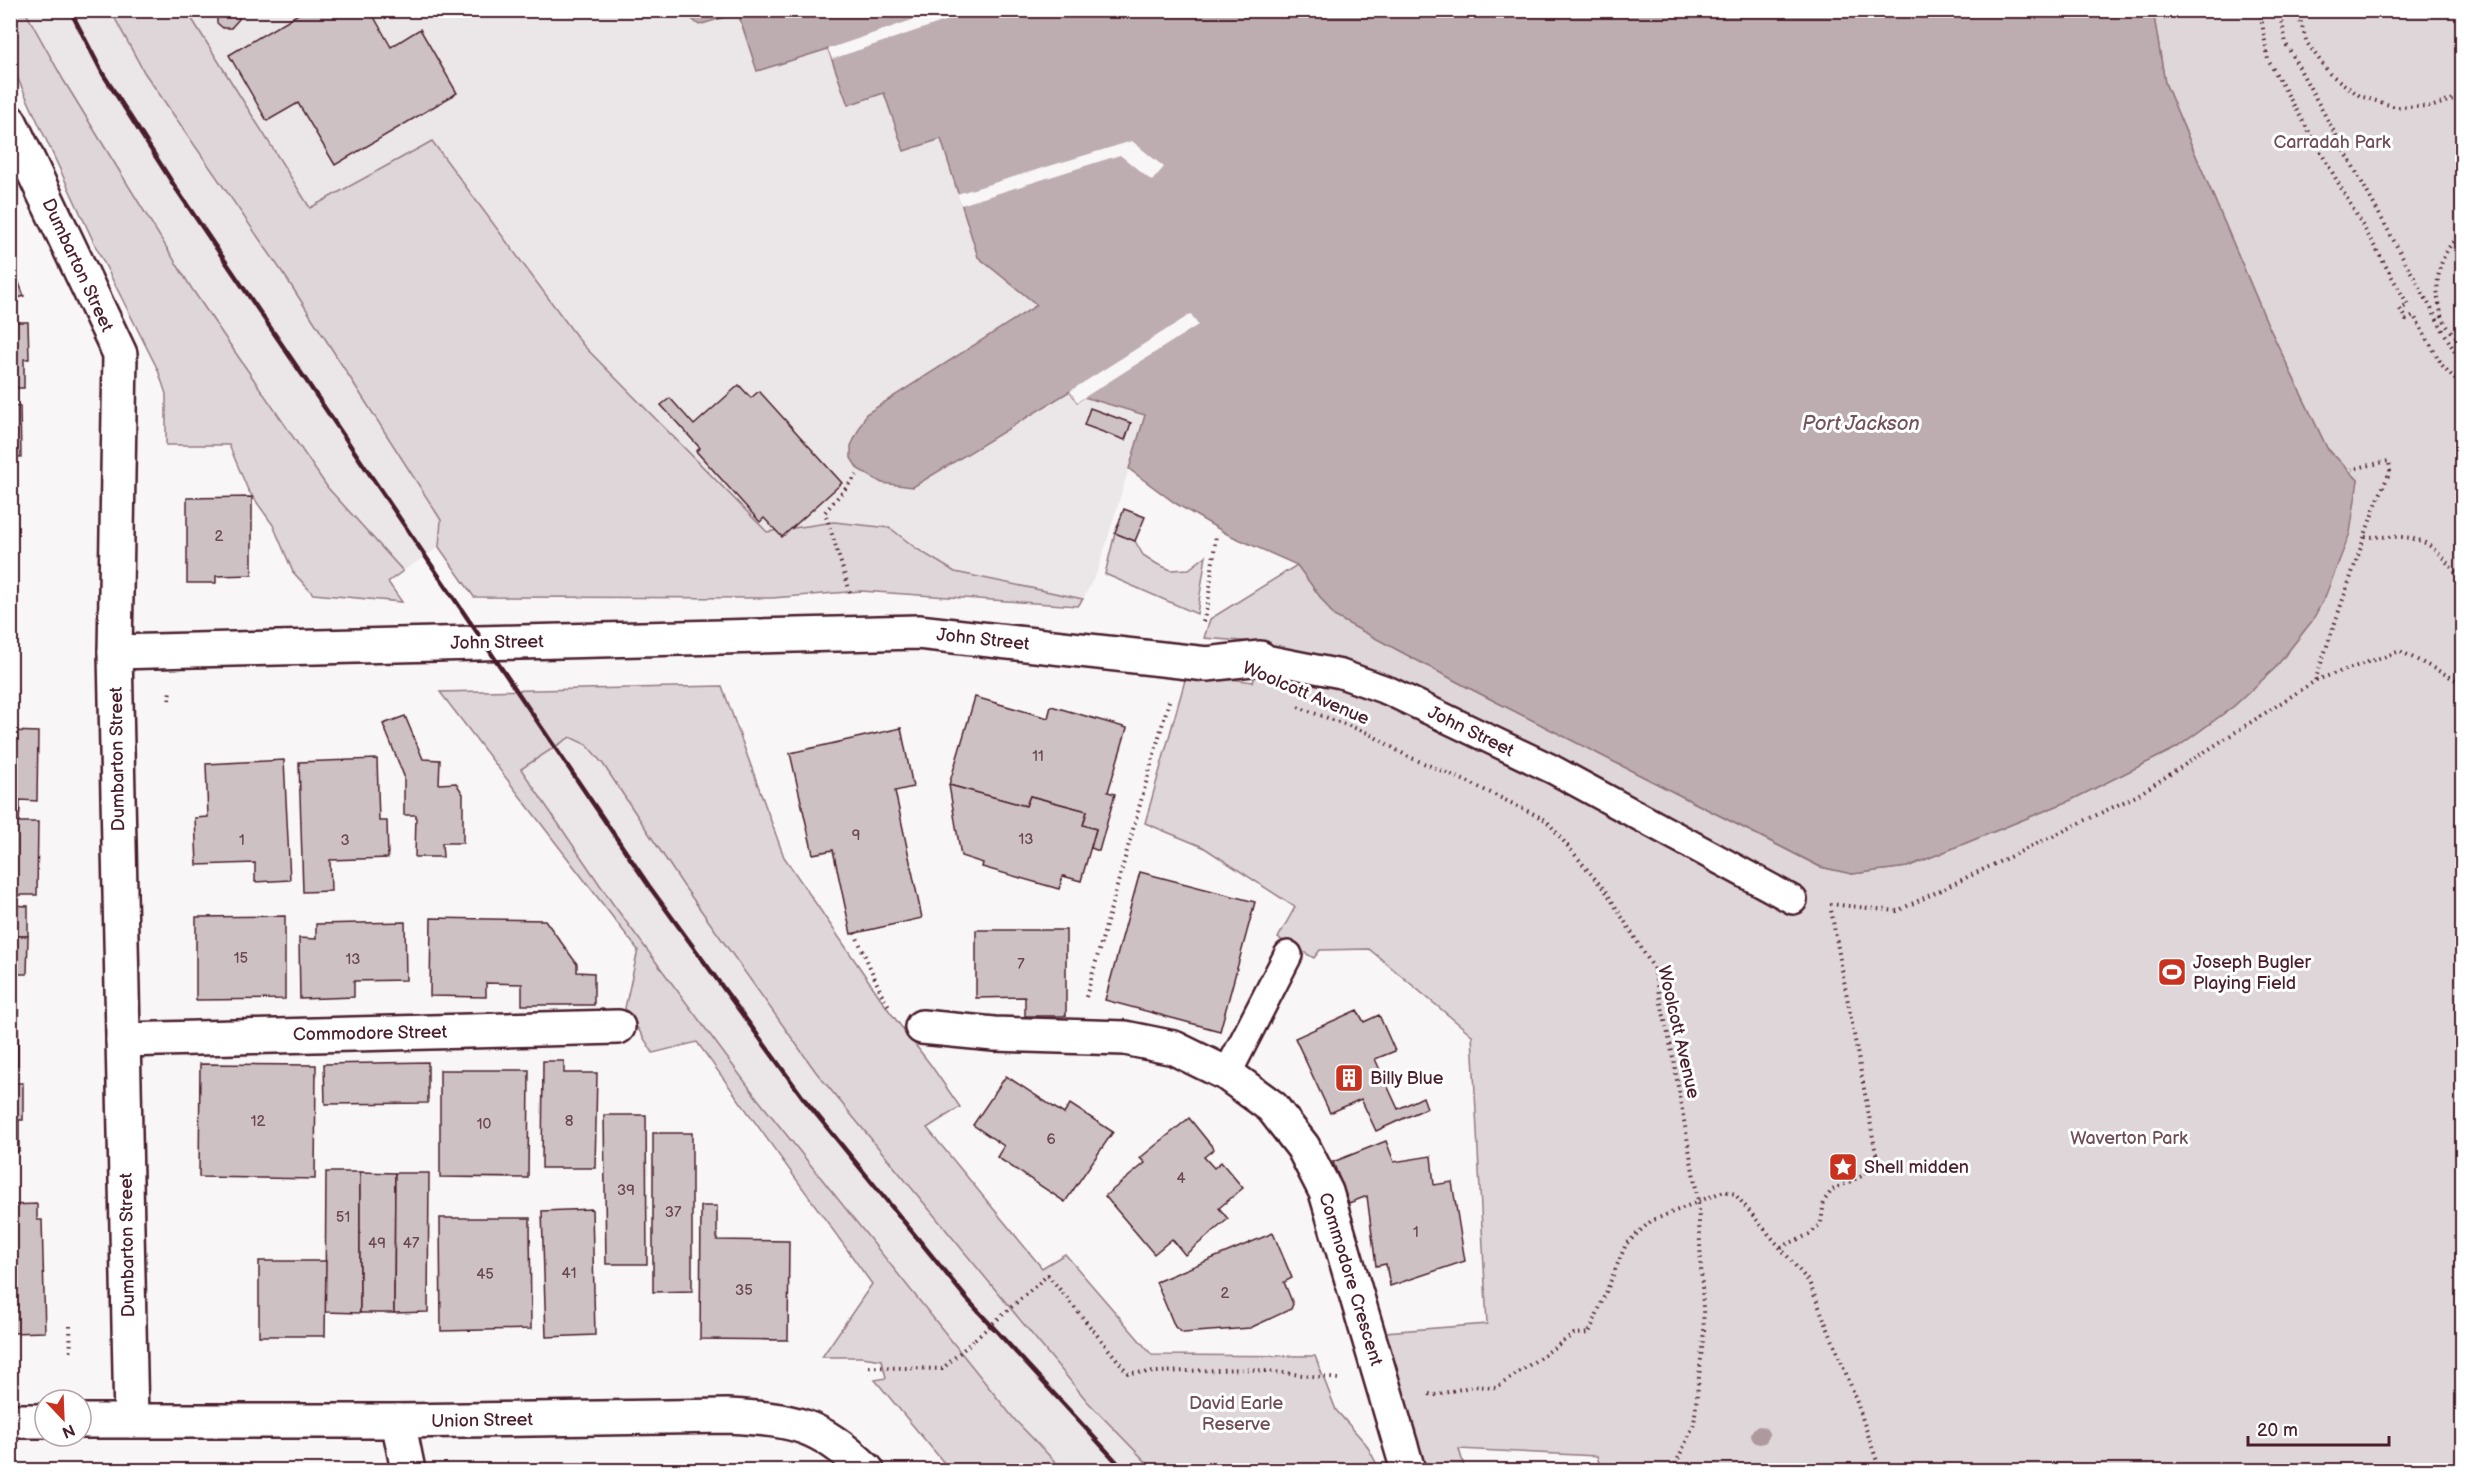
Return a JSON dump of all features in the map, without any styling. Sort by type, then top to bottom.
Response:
[{"type":"street","name":"Dumbarton Street","points":[[10,122],[120,354],[115,652],[131,1421]]},
{"type":"street","name":"John Street","points":[[115,652],[918,632],[1207,664],[1260,658]]},
{"type":"street","name":"Commodore Street","points":[[123,1040],[618,1027]]},
{"type":"street","name":"Commodore Crescent","points":[[922,1027],[994,1034],[1125,1038],[1174,1048],[1227,1074],[1272,1107],[1303,1148],[1326,1192],[1408,1470]]},
{"type":"street","name":"Union Street","points":[[93,1421],[398,1421],[728,1416],[779,1419],[802,1425],[824,1436],[846,1451],[867,1470]]},
{"type":"street","points":[[10,1421],[33,1421]]},
{"type":"street","points":[[398,1421],[408,1470]]},
{"type":"lane","name":"John Street","points":[[1260,658],[1341,674],[1389,692],[1552,769],[1793,900]]},
{"type":"lane","points":[[1227,1074],[1288,955]]},
{"type":"path","points":[[2260,10],[2268,60],[2408,305],[2400,309],[2406,320],[2414,316],[2442,365],[2463,387]]},
{"type":"path","points":[[2280,10],[2286,44],[2445,327],[2463,365]]},
{"type":"path","points":[[2297,10],[2307,43],[2330,74],[2360,96],[2396,107],[2434,106],[2463,96]]},
{"type":"path","points":[[2463,233],[2445,255],[2438,279],[2438,303],[2445,327],[2463,344]]},
{"type":"path","points":[[2315,681],[2390,471],[2389,461],[2352,469]]},
{"type":"path","points":[[850,594],[825,512],[857,475]]},
{"type":"path","points":[[1202,625],[1208,604],[1216,534]]},
{"type":"path","points":[[2365,537],[2410,537],[2426,542],[2463,581]]},
{"type":"path","points":[[1793,900],[1897,911],[2136,796],[2315,681],[2400,651],[2463,683]]},
{"type":"path","points":[[1085,1001],[1171,693]]},
{"type":"path","name":"Woolcott Avenue","points":[[1292,705],[1368,733],[1407,756],[1468,782],[1546,820],[1608,893],[1653,967],[1672,1052],[1698,1200],[1704,1330],[1694,1424],[1672,1470]]},
{"type":"path","points":[[1781,1247],[1810,1234],[1821,1223],[1824,1202],[1832,1190],[1864,1175],[1877,1159],[1830,904]]},
{"type":"path","points":[[855,933],[883,997]]},
{"type":"path","points":[[869,1367],[942,1369],[1048,1275],[1128,1373],[1247,1369],[1382,1383],[1435,1395],[1474,1386],[1496,1388],[1574,1334],[1589,1333],[1626,1244],[1651,1221],[1724,1191],[1735,1194],[1809,1282],[1853,1391],[1880,1470]]},
{"type":"path","points":[[70,1326],[71,1356]]},
{"type":"shaded area","points":[[682,10],[699,24],[738,13],[828,49],[848,105],[884,92],[941,139],[978,257],[1037,305],[866,414],[913,487],[1070,391],[1145,415],[1098,570],[1083,599],[955,572],[917,549],[890,528],[834,522],[767,532],[583,345],[432,142],[310,208],[187,11]]},
{"type":"shaded area","points":[[25,11],[111,11],[144,72],[287,279],[441,520],[439,547],[403,571],[328,488],[192,289],[64,81]]},
{"type":"shaded area","points":[[570,737],[587,745],[603,764],[816,1072],[1087,1401],[1150,1466],[1161,1470],[1063,1470],[1015,1420],[908,1289],[757,1098],[613,904],[521,769]]},
{"type":"green space","points":[[10,11],[25,11],[64,81],[192,289],[328,488],[403,571],[388,582],[402,602],[313,594],[293,572],[273,525],[248,490],[229,445],[166,445],[166,394],[158,370],[96,247],[11,64]]},
{"type":"green space","points":[[111,11],[187,11],[310,208],[432,141],[583,345],[767,532],[834,522],[890,528],[917,549],[955,572],[1083,599],[1078,606],[861,591],[772,598],[474,597],[439,547],[441,520],[287,279],[144,72]]},
{"type":"green space","name":"Waverton Park","points":[[2153,11],[2462,11],[2462,1470],[1601,1470],[1597,1456],[1459,1449],[1465,1470],[1426,1470],[1385,1332],[1487,1324],[1472,1035],[1369,949],[1320,950],[1314,958],[1278,938],[1295,907],[1203,847],[1145,823],[1187,673],[1253,682],[1266,643],[1204,638],[1210,619],[1297,565],[1334,616],[1465,686],[1820,867],[1852,874],[1907,867],[2069,801],[2176,748],[2234,706],[2275,668],[2312,621],[2358,480],[2327,448],[2268,325],[2165,83]]},
{"type":"green space","points":[[1115,533],[1135,541],[1143,555],[1171,570],[1189,569],[1206,556],[1197,614],[1105,574]]},
{"type":"green space","name":"David Earle Reserve","points":[[722,686],[784,857],[890,1012],[960,1107],[927,1128],[1042,1268],[1065,1254],[1152,1355],[1315,1356],[1336,1410],[1366,1444],[1380,1470],[1161,1470],[1150,1466],[1087,1401],[816,1072],[683,885],[603,764],[587,745],[570,737],[521,769],[613,904],[757,1098],[1015,1420],[1063,1470],[950,1470],[875,1380],[886,1378],[882,1360],[862,1357],[822,1357],[872,1284],[697,1042],[653,1053],[625,1008],[638,950],[440,692]]},
{"type":"water","name":"Port Jackson","points":[[682,11],[2153,11],[2165,83],[2268,325],[2327,448],[2358,480],[2350,533],[2325,597],[2312,621],[2275,668],[2234,706],[2176,748],[2069,801],[1907,867],[1852,874],[1821,867],[1465,686],[1334,616],[1297,565],[1227,534],[1175,503],[1129,469],[1145,415],[1084,397],[1077,402],[1070,391],[913,487],[882,483],[858,469],[851,458],[851,446],[866,414],[1037,305],[978,257],[941,139],[904,151],[884,93],[848,105],[828,49],[757,71],[738,13],[699,25]]},
{"type":"pier","points":[[941,10],[975,11],[832,59],[828,49]]},
{"type":"pier","points":[[1132,141],[1164,167],[1152,181],[1120,155],[961,205],[957,194]]},
{"type":"pier","points":[[1191,314],[1198,325],[1077,402],[1070,391]]},
{"type":"building","points":[[217,10],[238,10],[239,19],[231,28],[223,28],[217,23]]},
{"type":"building","points":[[305,10],[370,10],[391,47],[420,29],[457,93],[335,165],[298,103],[267,121],[229,55]]},
{"type":"building","points":[[10,259],[24,296],[10,301]]},
{"type":"building","points":[[10,322],[28,322],[29,359],[24,359],[24,388],[10,388]]},
{"type":"building","points":[[739,385],[751,398],[759,391],[842,483],[782,537],[764,518],[760,522],[696,451],[700,448],[661,405],[670,398],[694,425]]},
{"type":"building","points":[[10,396],[12,407],[20,406],[21,457],[10,456]]},
{"type":"building","points":[[1090,408],[1131,423],[1125,440],[1084,425]]},
{"type":"building","points":[[10,477],[14,478],[12,533],[10,533]]},
{"type":"building","points":[[252,497],[252,575],[216,576],[216,583],[187,583],[187,498]]},
{"type":"building","points":[[1124,509],[1145,517],[1135,541],[1115,533]]},
{"type":"building","points":[[10,579],[14,579],[13,624],[10,624]]},
{"type":"building","points":[[975,697],[1048,718],[1051,706],[1127,728],[1108,792],[1115,794],[1099,851],[1091,848],[1096,829],[1083,825],[1087,811],[1030,796],[1026,806],[949,785]]},
{"type":"building","points":[[405,716],[423,759],[440,760],[439,784],[456,783],[463,794],[463,843],[442,843],[443,857],[415,857],[416,815],[404,815],[404,776],[383,724]]},
{"type":"building","points":[[901,728],[913,787],[895,791],[922,918],[851,934],[833,850],[813,854],[790,753]]},
{"type":"building","points":[[10,731],[38,732],[37,801],[20,800],[20,809],[10,809]]},
{"type":"building","points":[[377,759],[379,821],[387,821],[388,858],[330,860],[331,891],[303,892],[299,762]]},
{"type":"building","points":[[284,760],[290,880],[255,882],[255,863],[197,865],[195,818],[208,817],[206,764]]},
{"type":"building","points":[[949,785],[1026,806],[1030,796],[1087,811],[1083,825],[1096,829],[1081,881],[1063,876],[1059,889],[982,867],[983,863],[961,856]]},
{"type":"building","points":[[10,809],[20,809],[19,822],[38,822],[37,895],[10,895]]},
{"type":"building","points":[[1140,872],[1255,902],[1220,1031],[1105,1000]]},
{"type":"building","points":[[10,905],[28,906],[28,936],[10,936]]},
{"type":"building","points":[[285,916],[285,999],[196,1000],[196,917]]},
{"type":"building","points":[[431,918],[545,920],[577,964],[577,972],[594,973],[594,1005],[522,1005],[522,984],[486,983],[486,997],[430,996]]},
{"type":"building","points":[[405,922],[406,980],[354,981],[354,997],[300,999],[299,938],[316,939],[316,924]]},
{"type":"building","points":[[976,930],[1066,930],[1066,1016],[1025,1016],[1025,997],[976,998]]},
{"type":"building","points":[[10,936],[28,936],[27,974],[10,974]]},
{"type":"building","points":[[10,989],[18,990],[18,1065],[10,1064]]},
{"type":"building","name":"Billy Blue","points":[[1357,1010],[1364,1022],[1379,1015],[1395,1051],[1375,1059],[1398,1109],[1423,1097],[1427,1108],[1376,1131],[1361,1099],[1330,1113],[1295,1038]]},
{"type":"building","points":[[543,1061],[564,1061],[564,1073],[597,1073],[595,1168],[542,1168]]},
{"type":"building","points":[[428,1062],[428,1103],[325,1104],[324,1064]]},
{"type":"building","points":[[200,1064],[316,1065],[315,1179],[199,1177]]},
{"type":"building","points":[[440,1070],[529,1070],[528,1178],[440,1177]]},
{"type":"building","points":[[1006,1076],[1064,1114],[1070,1104],[1113,1132],[1065,1202],[997,1157],[1004,1146],[973,1125]]},
{"type":"building","points":[[10,1083],[23,1083],[23,1120],[19,1120],[19,1151],[10,1152]]},
{"type":"building","points":[[604,1115],[646,1115],[647,1264],[606,1264]]},
{"type":"building","points":[[1189,1118],[1214,1149],[1204,1157],[1214,1168],[1221,1162],[1243,1188],[1219,1208],[1228,1219],[1185,1255],[1172,1239],[1154,1254],[1105,1196],[1145,1163],[1140,1158]]},
{"type":"building","points":[[653,1133],[692,1133],[692,1291],[653,1292]]},
{"type":"building","points":[[1386,1141],[1394,1162],[1431,1156],[1434,1185],[1452,1182],[1465,1261],[1390,1286],[1386,1264],[1376,1266],[1367,1196],[1349,1203],[1333,1162]]},
{"type":"building","points":[[326,1172],[360,1172],[360,1313],[325,1312]]},
{"type":"building","points":[[360,1172],[395,1173],[394,1313],[360,1313]]},
{"type":"building","points":[[395,1173],[429,1173],[428,1312],[394,1313]]},
{"type":"building","points":[[37,1204],[37,1220],[42,1220],[45,1332],[10,1333],[10,1205]]},
{"type":"building","points":[[701,1206],[717,1206],[717,1240],[789,1241],[788,1340],[700,1339]]},
{"type":"building","points":[[592,1209],[595,1335],[546,1337],[542,1211]]},
{"type":"building","points":[[440,1218],[530,1218],[531,1329],[441,1331]]},
{"type":"building","points":[[1273,1233],[1292,1278],[1284,1282],[1293,1304],[1291,1309],[1250,1328],[1183,1333],[1175,1327],[1156,1282]]},
{"type":"building","points":[[259,1261],[326,1261],[325,1336],[259,1336]]},
{"type":"railway","points":[[70,10],[103,74],[177,190],[649,886],[804,1099],[967,1299],[1124,1470]]},
{"type":"place","name":"Joseph Bugler Playing Field","points":[[2172,972]]},
{"type":"place","name":"Billy Blue","points":[[1349,1078]]},
{"type":"place","name":"Shell midden","points":[[1843,1167]]},
{"type":"park label","name":"Carradah Park","points":[[2332,142]]}]
